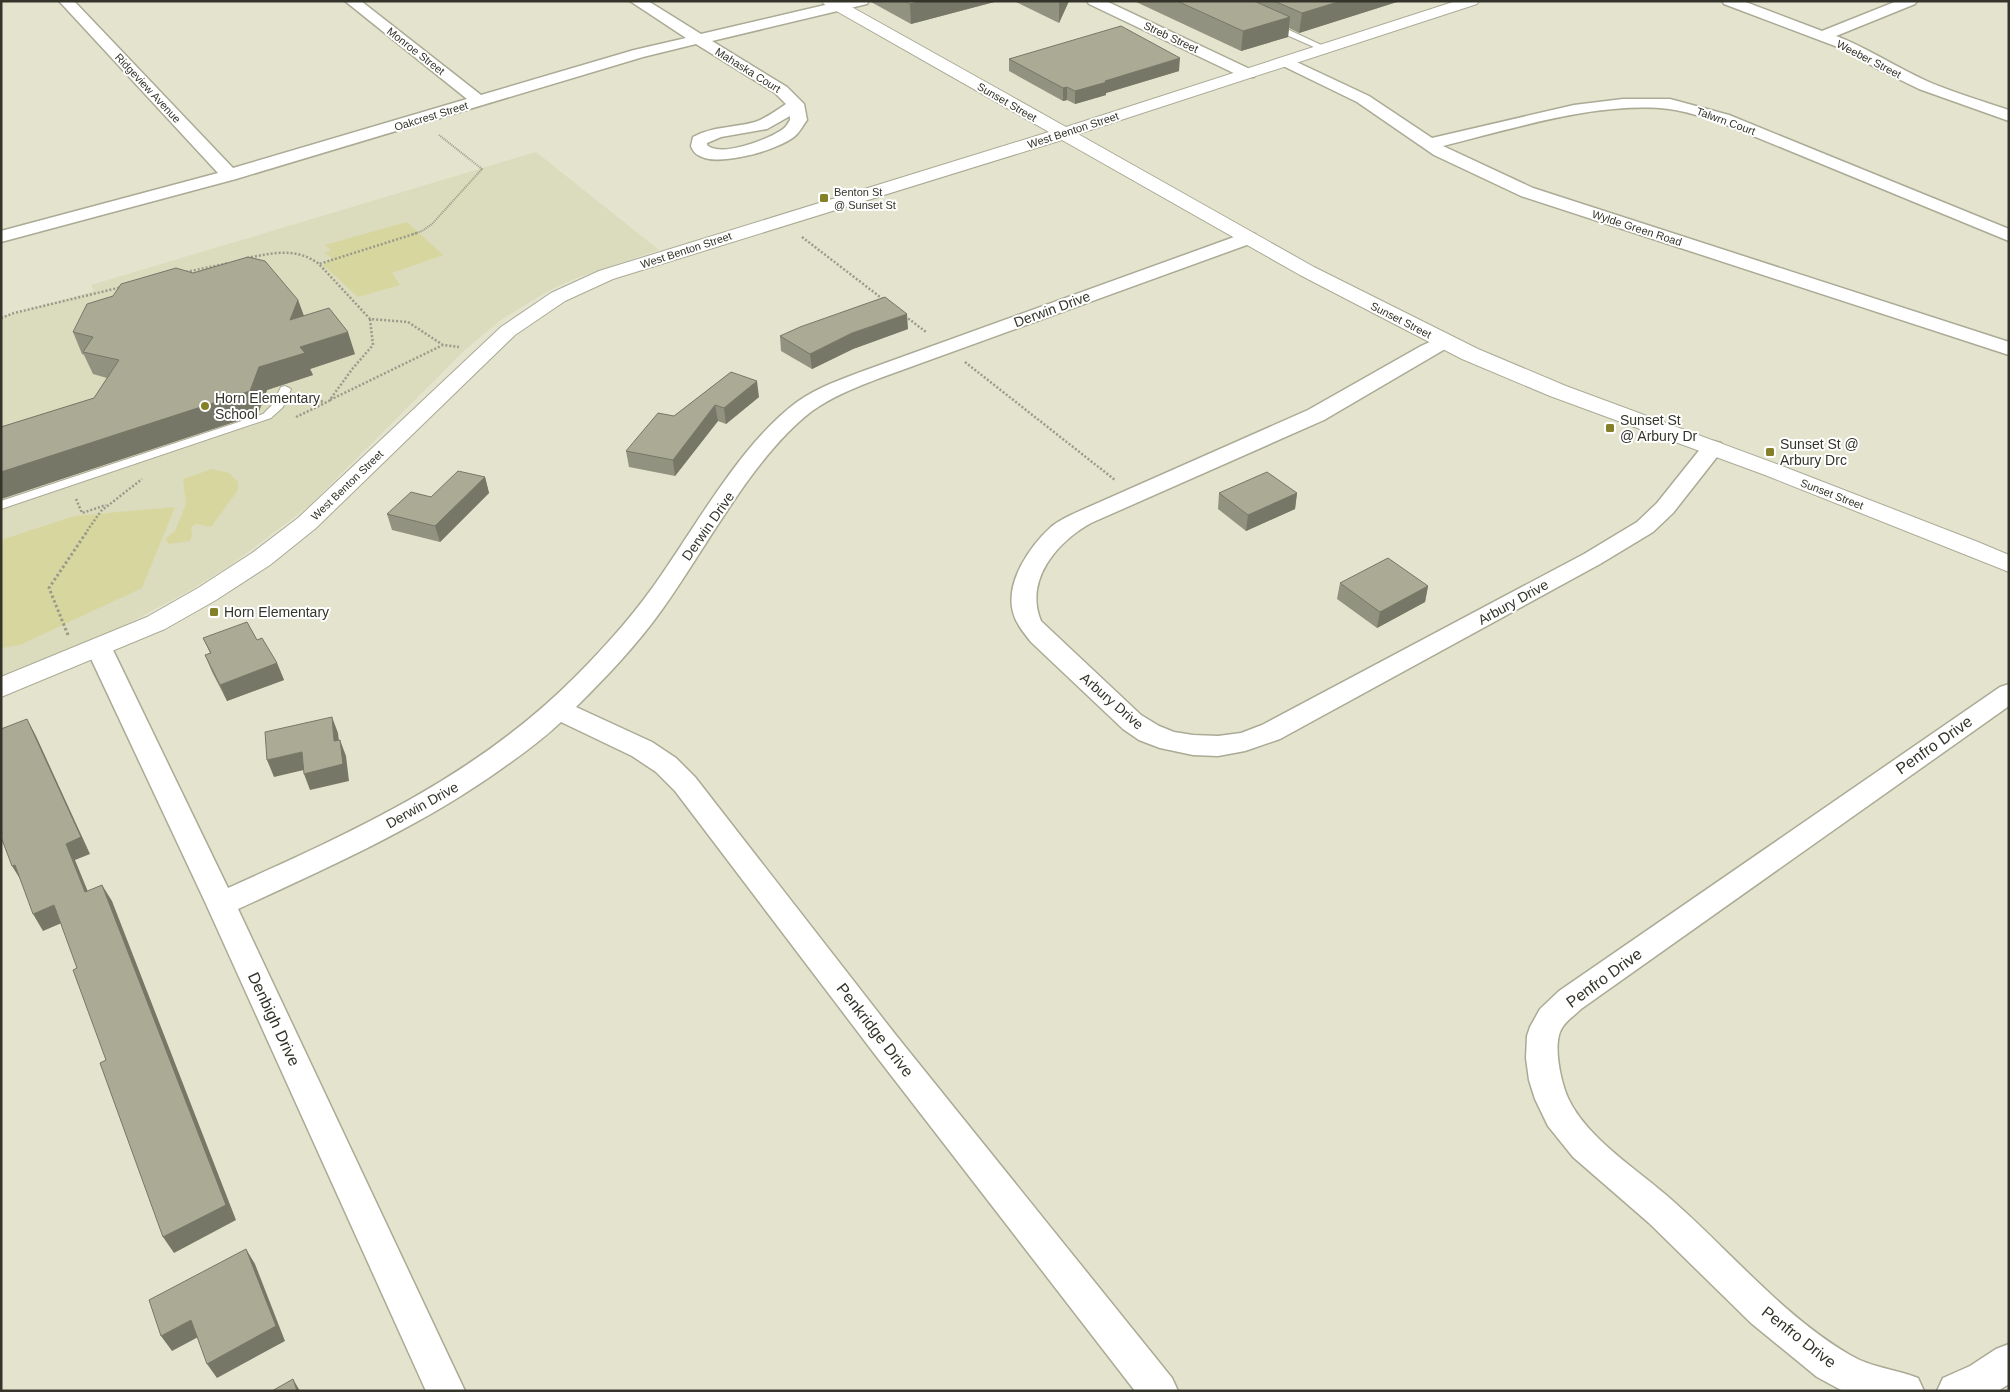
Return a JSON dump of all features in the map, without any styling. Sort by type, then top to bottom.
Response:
[{"type":"street","name":"Ridgeview Avenue","points":[[66,1],[230,175]]},
{"type":"street","name":"Monroe Street","points":[[352,1],[480,101]]},
{"type":"street","name":"Mahaska Court","points":[[637,1],[781,90],[790,97],[796,104],[800,112],[800,120],[795,128],[778,139],[749,149],[722,155],[704,152],[698,146],[699,141],[706,136],[763,124],[783,114],[796,104]]},
{"type":"street","name":"Oakcrest Street","points":[[1,237],[230,175],[639,53],[834,4],[862,1]]},
{"type":"street","name":"Streb Street","points":[[1094,1],[1248,74]]},
{"type":"street","name":"West Benton Street","points":[[1,688],[156,623],[207,594],[261,559],[307,523],[508,331],[558,297],[606,275],[1062,134],[1472,1]]},
{"type":"street","name":"Weeber Street","points":[[1729,1],[1848,46],[1881,65],[1925,86],[2009,116]]},
{"type":"street","points":[[1823,36],[1910,1]]},
{"type":"street","name":"Sunset Street","points":[[834,4],[1248,238],[1445,342],[1525,377],[1969,546],[2009,564]]},
{"type":"street","name":"Wylde Green Road","points":[[1286,62],[1363,99],[1428,144],[1459,162],[1527,192],[2009,349]]},
{"type":"street","name":"Talwrn Court","points":[[1428,144],[1574,110],[1623,104],[1670,104],[1723,118],[2009,236]]},
{"type":"street","name":"Derwin Drive","points":[[221,904],[326,857],[431,802],[481,771],[558,710],[651,608],[756,456],[797,413],[819,397],[873,374],[1248,238]]},
{"type":"street","name":"Arbury Drive","points":[[1445,342],[1419,355],[1365,389],[1316,415],[1083,518],[1061,531],[1046,547],[1032,569],[1025,587],[1024,604],[1030,623],[1040,636],[1132,722],[1149,733],[1170,741],[1193,745],[1218,746],[1245,742],[1271,732],[1332,701],[1592,559],[1645,527],[1665,508],[1713,448]]},
{"type":"street","name":"Denbigh Drive","points":[[99,648],[221,904],[446,1391]]},
{"type":"street","name":"Penfro Drive","points":[[1904,1391],[1876,1385],[1832,1366],[1791,1336],[1729,1279],[1661,1212],[1571,1131],[1552,1100],[1543,1071],[1542,1043],[1550,1019],[1570,1000],[2009,693]]},
{"type":"street","name":"Penkridge Drive","points":[[558,710],[642,749],[666,765],[685,784],[884,1043],[1160,1391]]},
{"type":"street","points":[[1956,1391],[1983,1379],[2009,1362]]},
{"type":"lane","points":[[1262,21],[1326,49]]},
{"type":"lane","points":[[1,505],[267,416],[277,407],[285,389]]},
{"type":"path","points":[[319,264],[422,231],[432,224],[482,169],[436,132]]},
{"type":"path","points":[[799,234],[890,305]]},
{"type":"path","points":[[239,260],[274,252],[292,251],[305,254],[319,264],[370,319],[408,322],[443,345],[465,347]]},
{"type":"path","points":[[185,273],[230,262]]},
{"type":"path","points":[[1,318],[14,313],[129,286]]},
{"type":"path","points":[[898,310],[928,334]]},
{"type":"path","points":[[277,407],[329,401],[366,381],[443,345]]},
{"type":"path","points":[[958,357],[1122,485]]},
{"type":"path","points":[[68,636],[49,588],[101,511],[144,478]]},
{"type":"shaded area","name":"Horn Elementary School","points":[[536,152],[659,250],[576,278],[550,290],[502,319],[466,349],[309,506],[231,565],[187,592],[129,623],[51,657],[1,676],[1,317],[94,291],[91,285]]},
{"type":"shaded area","points":[[407,222],[443,255],[392,273],[400,285],[358,297],[323,265],[332,258],[325,253],[331,250],[325,245]]},
{"type":"shaded area","points":[[212,469],[229,473],[238,482],[238,490],[211,527],[196,524],[191,527],[192,535],[190,541],[169,544],[165,539],[175,531],[186,504],[183,479]]},
{"type":"shaded area","points":[[175,507],[142,588],[20,645],[2,648],[1,540],[74,516]]},
{"type":"building","points":[[904,1],[922,1],[910,4]]},
{"type":"building","points":[[1177,1],[1254,1],[1290,17],[1243,31]]},
{"type":"building","points":[[1274,1],[1341,1],[1302,13]]},
{"type":"building","points":[[1121,26],[1180,58],[1075,91],[1067,87],[1063,88],[1009,59]]},
{"type":"building","name":"Horn Elementary School","points":[[248,257],[265,261],[298,300],[290,320],[329,308],[348,332],[300,347],[305,353],[259,367],[250,391],[1,472],[1,427],[94,398],[119,360],[83,352],[93,337],[73,332],[87,304],[113,296],[121,284],[176,268],[193,273]]},
{"type":"building","points":[[885,297],[907,314],[852,333],[810,354],[780,336],[800,327]]},
{"type":"building","points":[[731,372],[757,381],[724,408],[715,405],[673,460],[626,451],[658,413],[674,416]]},
{"type":"building","points":[[458,471],[485,477],[435,526],[387,514],[411,492],[431,497]]},
{"type":"building","points":[[1267,472],[1297,493],[1248,515],[1219,493]]},
{"type":"building","points":[[1388,558],[1428,586],[1380,612],[1340,583]]},
{"type":"building","points":[[247,622],[257,640],[262,638],[277,663],[220,685],[205,655],[211,653],[203,638]]},
{"type":"building","points":[[332,717],[334,741],[340,740],[343,764],[304,774],[302,752],[267,760],[265,732]]},
{"type":"building","points":[[27,719],[81,837],[66,844],[85,892],[102,885],[226,1205],[163,1237],[100,1063],[106,1060],[73,970],[77,968],[54,905],[33,914],[15,865],[12,866],[1,837],[1,729]]},
{"type":"building","points":[[246,1249],[276,1326],[207,1364],[191,1320],[161,1336],[149,1300]]},
{"type":"building","points":[[293,1379],[297,1391],[272,1391]]},
{"type":"place","name":"Benton St @ Sunset St","points":[[824,198]]},
{"type":"place","name":"Horn Elementary School","points":[[205,406]]},
{"type":"place","name":"Sunset St @ Arbury Dr","points":[[1610,428]]},
{"type":"place","name":"Sunset St @ Arbury Drc","points":[[1770,452]]},
{"type":"place","name":"Horn Elementary","points":[[214,612]]}]
